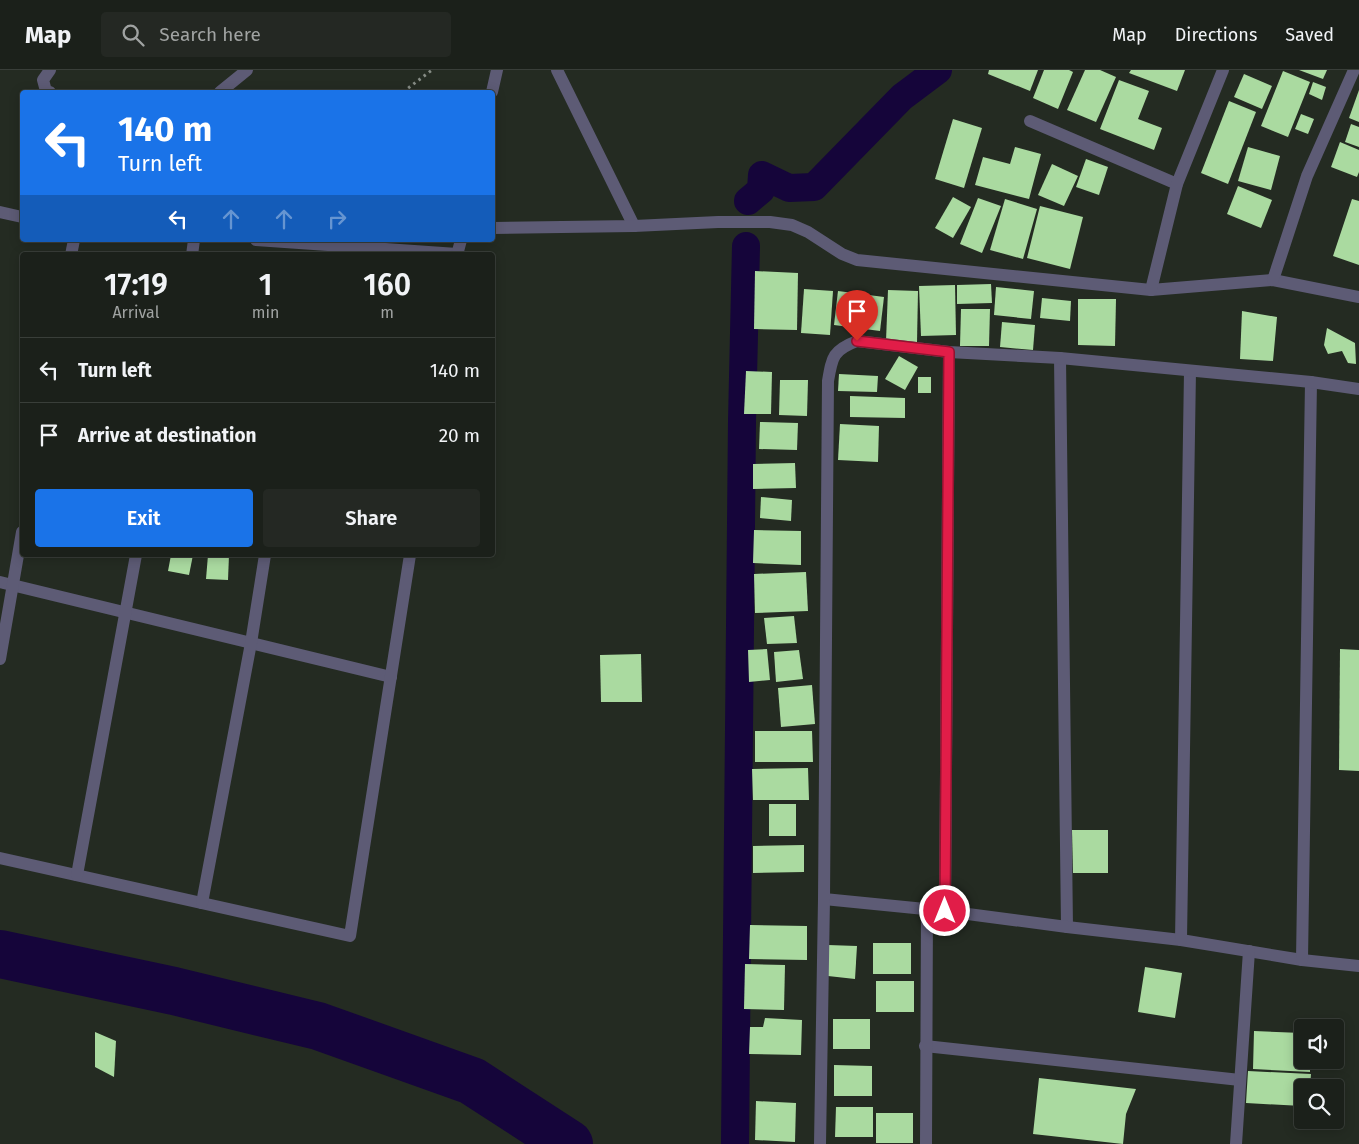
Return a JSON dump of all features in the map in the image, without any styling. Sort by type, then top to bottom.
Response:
[{"type":"street","points":[[46,90],[43,80],[50,70]]},
{"type":"street","points":[[222,90],[247,70]]},
{"type":"street","points":[[492,90],[497,70]]},
{"type":"street","points":[[557,70],[634,226]]},
{"type":"street","points":[[1151,290],[1177,184],[1223,70]]},
{"type":"street","points":[[1273,280],[1307,176],[1354,70]]},
{"type":"street","points":[[1030,121],[1177,184]]},
{"type":"street","points":[[0,212],[20,217]]},
{"type":"street","points":[[495,228],[634,226],[759,221],[784,224],[808,232],[842,254],[857,260],[1151,290],[1273,280],[1359,298]]},
{"type":"street","points":[[267,242],[313,250],[371,252]]},
{"type":"street","points":[[820,1144],[828,381],[832,358],[843,346],[857,341],[949,352],[1060,358],[1311,382],[1359,389]]},
{"type":"street","points":[[945,911],[949,352]]},
{"type":"street","points":[[1060,358],[1067,927]]},
{"type":"street","points":[[1182,940],[1190,371]]},
{"type":"street","points":[[1302,960],[1311,382]]},
{"type":"street","points":[[0,659],[20,544]]},
{"type":"street","points":[[77,875],[136,557]]},
{"type":"street","points":[[202,903],[252,643],[265,557]]},
{"type":"street","points":[[0,858],[350,936],[410,557]]},
{"type":"street","points":[[0,582],[391,677]]},
{"type":"street","points":[[824,899],[945,911],[1182,940],[1302,960],[1359,966]]},
{"type":"street","points":[[926,1144],[927,910]]},
{"type":"street","points":[[1236,1144],[1249,951]]},
{"type":"street","points":[[926,1046],[1240,1080]]},
{"type":"path","points":[[406,90],[432,70]]},
{"type":"building","points":[[989,70],[1038,70],[1030,91],[988,74]]},
{"type":"building","points":[[1044,70],[1069,70],[1073,72],[1058,109],[1033,98]]},
{"type":"building","points":[[1085,70],[1100,70],[1116,77],[1096,122],[1067,110]]},
{"type":"building","points":[[1131,70],[1185,70],[1177,91],[1129,73]]},
{"type":"building","points":[[1299,70],[1327,70],[1323,79]]},
{"type":"building","points":[[1283,71],[1310,82],[1288,137],[1261,126]]},
{"type":"building","points":[[1244,74],[1272,86],[1262,109],[1234,97]]},
{"type":"building","points":[[1119,80],[1149,91],[1138,119],[1162,128],[1154,150],[1100,129]]},
{"type":"building","points":[[1313,82],[1326,87],[1322,100],[1309,94]]},
{"type":"building","points":[[1359,90],[1359,122],[1349,118]]},
{"type":"building","points":[[1229,101],[1256,112],[1228,184],[1201,173]]},
{"type":"building","points":[[1301,114],[1314,119],[1308,134],[1295,129]]},
{"type":"building","points":[[953,119],[982,128],[964,188],[935,179]]},
{"type":"building","points":[[1351,124],[1359,127],[1359,147],[1345,142]]},
{"type":"building","points":[[1340,142],[1359,150],[1359,172],[1357,177],[1331,167]]},
{"type":"building","points":[[1015,147],[1041,154],[1029,199],[975,185],[983,157],[1010,164]]},
{"type":"building","points":[[1248,147],[1280,156],[1271,190],[1238,181]]},
{"type":"building","points":[[1086,159],[1108,167],[1099,195],[1076,187]]},
{"type":"building","points":[[1052,164],[1078,176],[1064,206],[1038,195]]},
{"type":"building","points":[[1238,186],[1272,200],[1261,228],[1227,214]]},
{"type":"building","points":[[953,197],[971,207],[953,238],[935,228]]},
{"type":"building","points":[[978,198],[1001,206],[982,253],[960,244]]},
{"type":"building","points":[[1005,199],[1037,209],[1023,259],[990,250]]},
{"type":"building","points":[[1352,199],[1359,201],[1359,265],[1333,256]]},
{"type":"building","points":[[1040,206],[1083,217],[1070,269],[1027,258]]},
{"type":"building","points":[[755,271],[798,273],[797,330],[754,329]]},
{"type":"building","points":[[991,284],[992,303],[957,304],[957,285]]},
{"type":"building","points":[[955,285],[956,335],[921,336],[919,286]]},
{"type":"building","points":[[996,287],[1034,291],[1031,319],[994,315]]},
{"type":"building","points":[[804,289],[833,291],[830,335],[801,333]]},
{"type":"building","points":[[888,290],[918,291],[917,342],[886,341]]},
{"type":"building","points":[[838,291],[884,297],[880,331],[834,325]]},
{"type":"building","points":[[1042,298],[1071,301],[1070,321],[1040,318]]},
{"type":"building","points":[[1078,299],[1116,299],[1115,346],[1078,345]]},
{"type":"building","points":[[961,309],[990,309],[989,346],[960,346]]},
{"type":"building","points":[[1242,311],[1277,317],[1273,361],[1240,359]]},
{"type":"building","points":[[1002,322],[1035,325],[1033,350],[1000,347]]},
{"type":"building","points":[[1327,328],[1355,343],[1356,364],[1348,363],[1342,351],[1328,354],[1324,345]]},
{"type":"building","points":[[899,356],[918,367],[905,390],[885,379]]},
{"type":"building","points":[[746,371],[772,372],[771,414],[744,414]]},
{"type":"building","points":[[839,374],[878,376],[877,392],[838,391]]},
{"type":"building","points":[[918,377],[931,377],[931,393],[918,393]]},
{"type":"building","points":[[780,380],[808,380],[807,416],[779,415]]},
{"type":"building","points":[[850,396],[905,398],[905,418],[850,417]]},
{"type":"building","points":[[760,422],[798,423],[797,450],[759,449]]},
{"type":"building","points":[[840,424],[879,426],[878,462],[838,460]]},
{"type":"building","points":[[795,463],[796,488],[753,489],[753,464]]},
{"type":"building","points":[[761,497],[792,500],[791,521],[760,518]]},
{"type":"building","points":[[754,530],[801,531],[801,565],[753,563]]},
{"type":"building","points":[[171,557],[193,557],[189,575],[168,571]]},
{"type":"building","points":[[208,557],[229,557],[228,580],[206,579]]},
{"type":"building","points":[[806,572],[808,611],[755,613],[754,574]]},
{"type":"building","points":[[794,616],[797,643],[767,644],[764,618]]},
{"type":"building","points":[[767,649],[770,680],[749,682],[748,650]]},
{"type":"building","points":[[1340,649],[1359,650],[1359,771],[1339,770]]},
{"type":"building","points":[[799,650],[803,679],[776,682],[774,652]]},
{"type":"building","points":[[641,654],[642,702],[601,702],[600,655]]},
{"type":"building","points":[[812,685],[815,724],[781,727],[778,688]]},
{"type":"building","points":[[755,731],[812,731],[813,762],[755,762]]},
{"type":"building","points":[[808,768],[809,800],[753,800],[752,769]]},
{"type":"building","points":[[769,804],[796,804],[796,836],[769,836]]},
{"type":"building","points":[[1072,830],[1108,830],[1108,873],[1073,873]]},
{"type":"building","points":[[804,845],[804,872],[753,873],[753,846]]},
{"type":"building","points":[[750,925],[807,926],[807,960],[749,959]]},
{"type":"building","points":[[873,943],[911,943],[911,974],[873,974]]},
{"type":"building","points":[[828,945],[857,946],[855,979],[828,976]]},
{"type":"building","points":[[745,964],[785,965],[784,1010],[744,1009]]},
{"type":"building","points":[[1145,967],[1182,973],[1175,1018],[1138,1012]]},
{"type":"building","points":[[876,981],[914,981],[914,1012],[876,1012]]},
{"type":"building","points":[[765,1018],[802,1020],[801,1055],[749,1054],[750,1027],[763,1027]]},
{"type":"building","points":[[833,1019],[870,1019],[870,1049],[833,1049]]},
{"type":"building","points":[[1254,1031],[1294,1033],[1294,1069],[1310,1069],[1310,1072],[1253,1069]]},
{"type":"building","points":[[95,1032],[116,1041],[114,1077],[95,1067]]},
{"type":"building","points":[[834,1065],[872,1066],[872,1096],[834,1096]]},
{"type":"building","points":[[1248,1071],[1311,1074],[1311,1079],[1294,1079],[1294,1106],[1246,1103]]},
{"type":"building","points":[[1039,1078],[1136,1089],[1126,1114],[1123,1144],[1033,1134]]},
{"type":"building","points":[[756,1101],[796,1103],[795,1142],[755,1140]]},
{"type":"building","points":[[836,1107],[873,1107],[873,1137],[835,1137]]},
{"type":"building","points":[[876,1113],[913,1113],[913,1143],[876,1143]]},
{"type":"waterway","points":[[748,201],[761,190],[762,175],[789,188],[814,187],[902,97],[938,70]]},
{"type":"waterway","points":[[735,1144],[742,421],[746,246]]},
{"type":"waterway","points":[[0,954],[174,991],[318,1026],[472,1081],[569,1144]]},
{"type":"route","points":[[857,341],[949,352],[945,911]]}]
